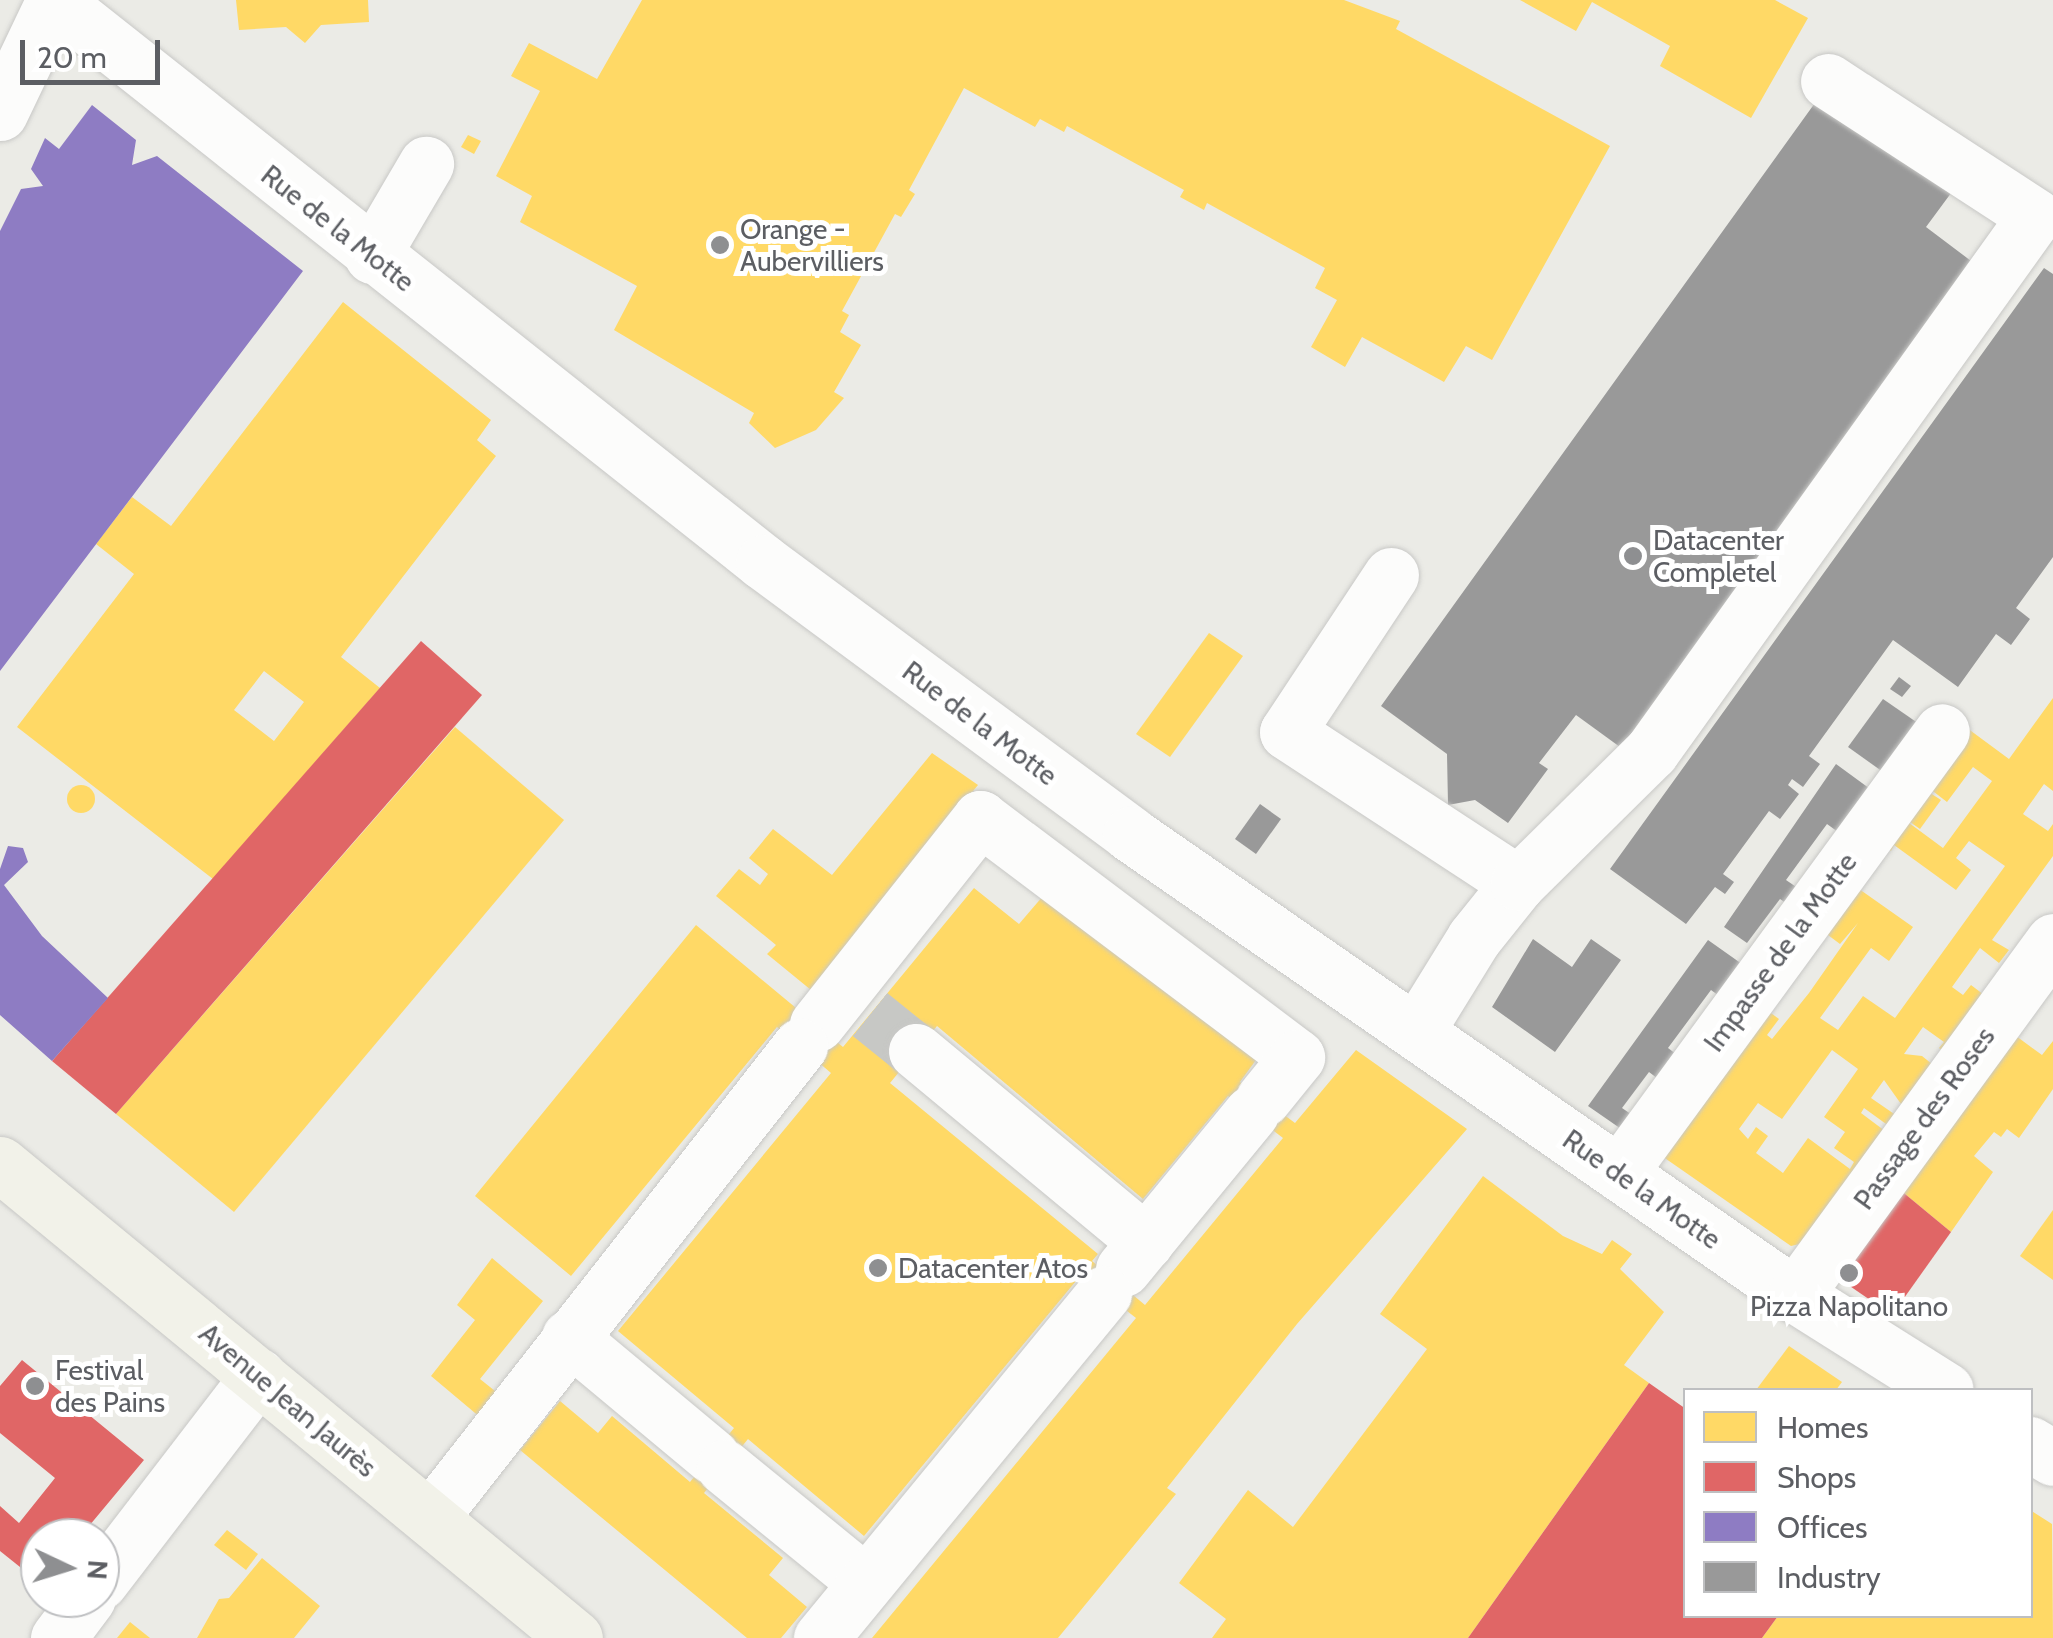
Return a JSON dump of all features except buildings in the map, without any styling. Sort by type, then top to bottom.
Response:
[{"type":"main road","name":"Avenue Jean Jaurès","points":[[0,1164],[575,1638]]},
{"type":"street","points":[[0,113],[54,0]]},
{"type":"street","name":"Rue de la Motte","points":[[54,0],[372,256],[778,574],[1130,834],[1794,1295],[1943,1388]]},
{"type":"street","points":[[1416,1032],[1474,938],[1518,883],[1651,752],[2044,222],[1828,81]]},
{"type":"street","points":[[372,256],[426,164]]},
{"type":"street","points":[[1390,575],[1287,732],[1518,883]]},
{"type":"street","name":"Impasse de la Motte","points":[[1619,1173],[1942,731]]},
{"type":"street","points":[[430,1518],[569,1337],[832,1019],[980,818],[1297,1057],[821,1638]]},
{"type":"street","name":"Passage des Roses","points":[[1794,1295],[2053,941]]},
{"type":"street","points":[[916,1051],[1122,1271]]},
{"type":"street","points":[[569,1337],[866,1583]]},
{"type":"street","points":[[120,1556],[258,1376]]},
{"type":"tunnel","points":[[870,1014],[916,1051]]},
{"type":"place","name":"Orange - Aubervilliers","points":[[720,245]]},
{"type":"place","name":"Datacenter Completel","points":[[1633,556]]},
{"type":"place","name":"Datacenter Atos","points":[[878,1268]]},
{"type":"place","name":"Pizza Napolitano","points":[[1849,1273]]},
{"type":"place","name":"Festival des Pains","points":[[35,1386]]}]
